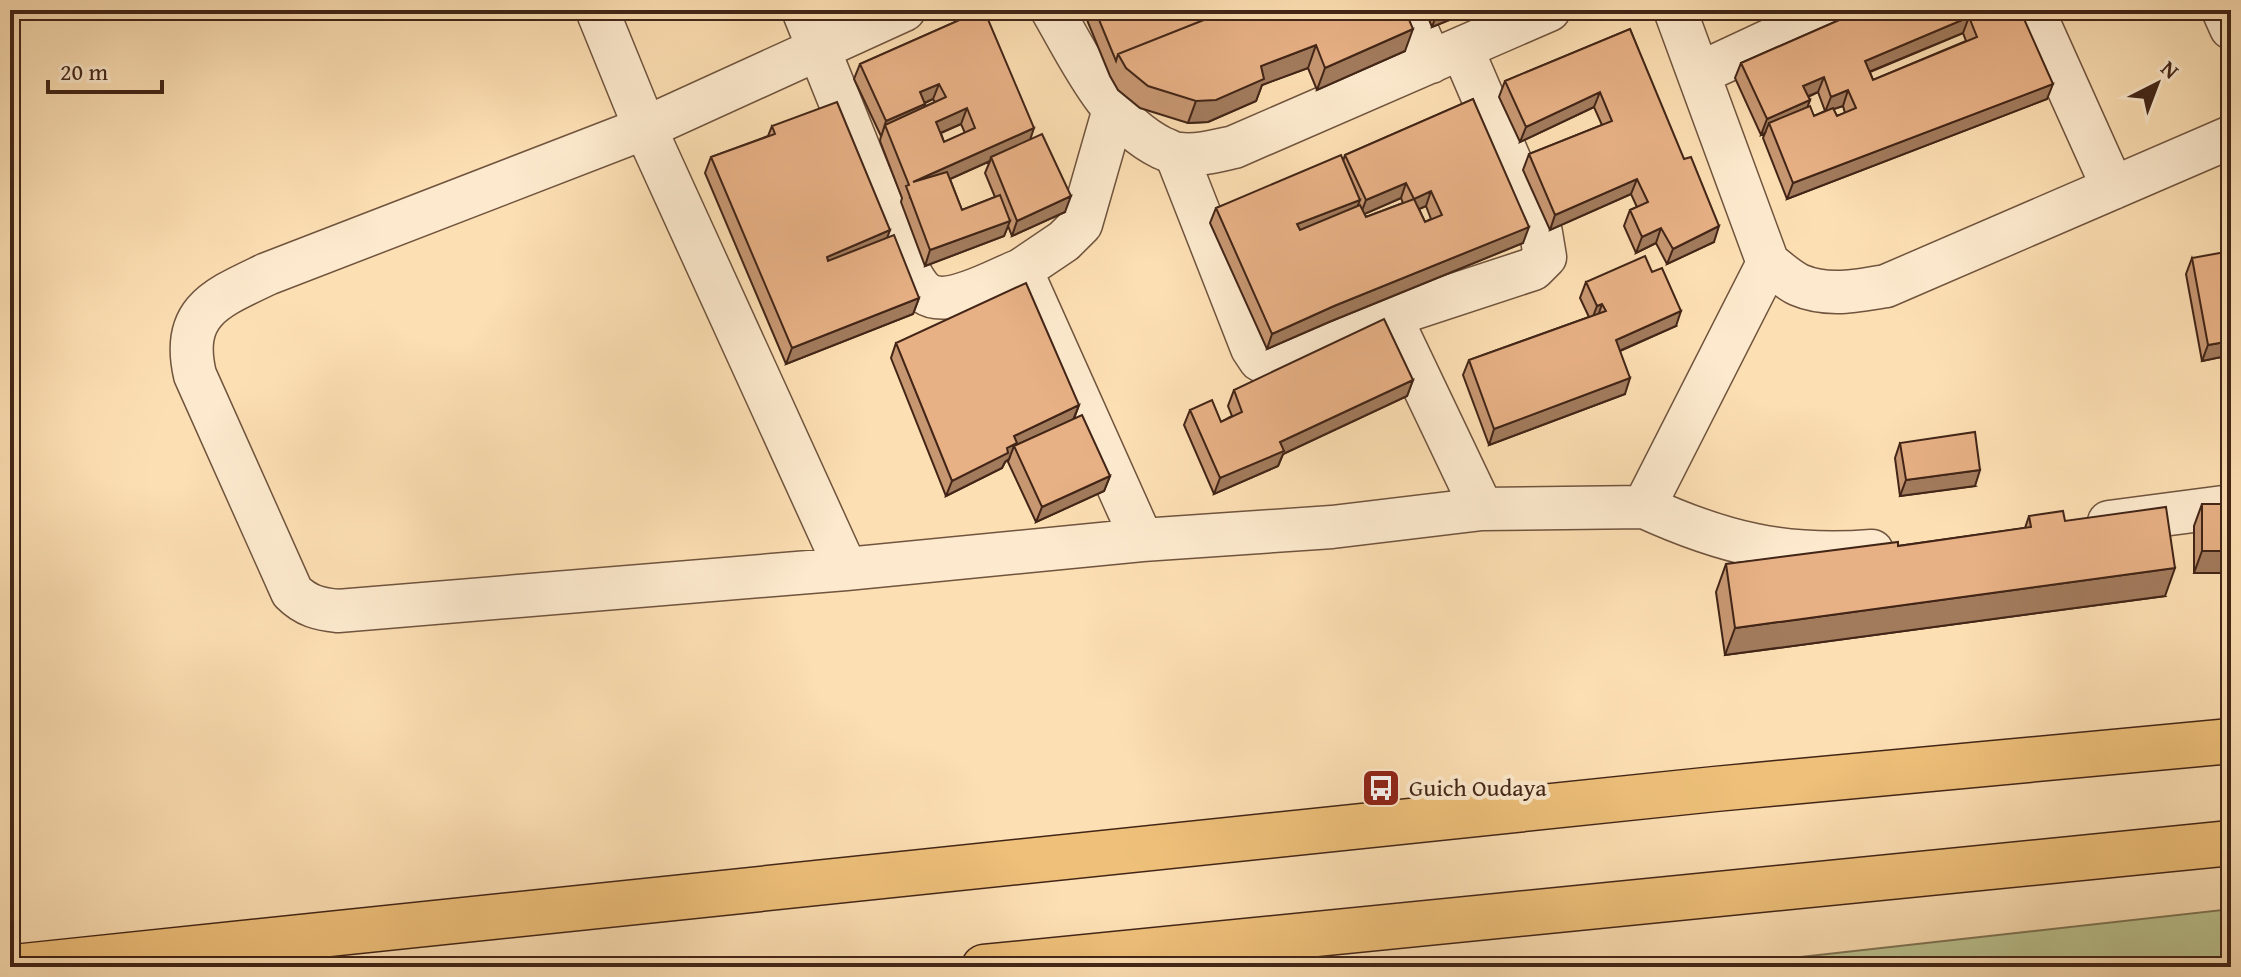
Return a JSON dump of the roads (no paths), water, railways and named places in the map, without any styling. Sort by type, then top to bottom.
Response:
[{"type":"main road","points":[[14,967],[1715,789],[2231,741]]},
{"type":"main road","points":[[984,967],[2231,843]]},
{"type":"street","points":[[597,10],[645,128],[846,569]]},
{"type":"street","points":[[803,10],[904,261],[916,283],[925,293],[936,297],[951,298],[1021,270],[1064,241],[1081,224],[1114,109]]},
{"type":"street","points":[[904,10],[645,128],[267,274],[227,293],[202,313],[191,333],[190,354],[195,375],[292,592],[303,603],[338,611],[846,569],[1142,540],[1332,527],[1482,509],[1644,507],[1689,528],[1784,552],[1845,553],[1916,547]]},
{"type":"street","points":[[1052,10],[1091,78],[1114,109],[1135,131],[1176,154],[1208,153],[1234,147],[1549,10]]},
{"type":"street","points":[[1176,154],[1241,322],[1260,360],[1276,368],[1390,316],[1533,269],[1545,257],[1541,233],[1446,55],[1408,10]]},
{"type":"street","points":[[1675,10],[1768,263],[1798,284],[1825,292],[1854,292],[1886,286],[2231,137]]},
{"type":"street","points":[[1700,73],[1835,10]]},
{"type":"street","points":[[2033,10],[2113,188]]},
{"type":"street","points":[[2223,10],[2231,28]]},
{"type":"street","points":[[1644,507],[1768,263]]},
{"type":"street","points":[[1021,270],[1142,540]]},
{"type":"street","points":[[1390,316],[1482,509]]},
{"type":"street","points":[[2074,526],[2231,506]]},
{"type":"place","name":"Guich Oudaya","points":[[1381,788]]}]
